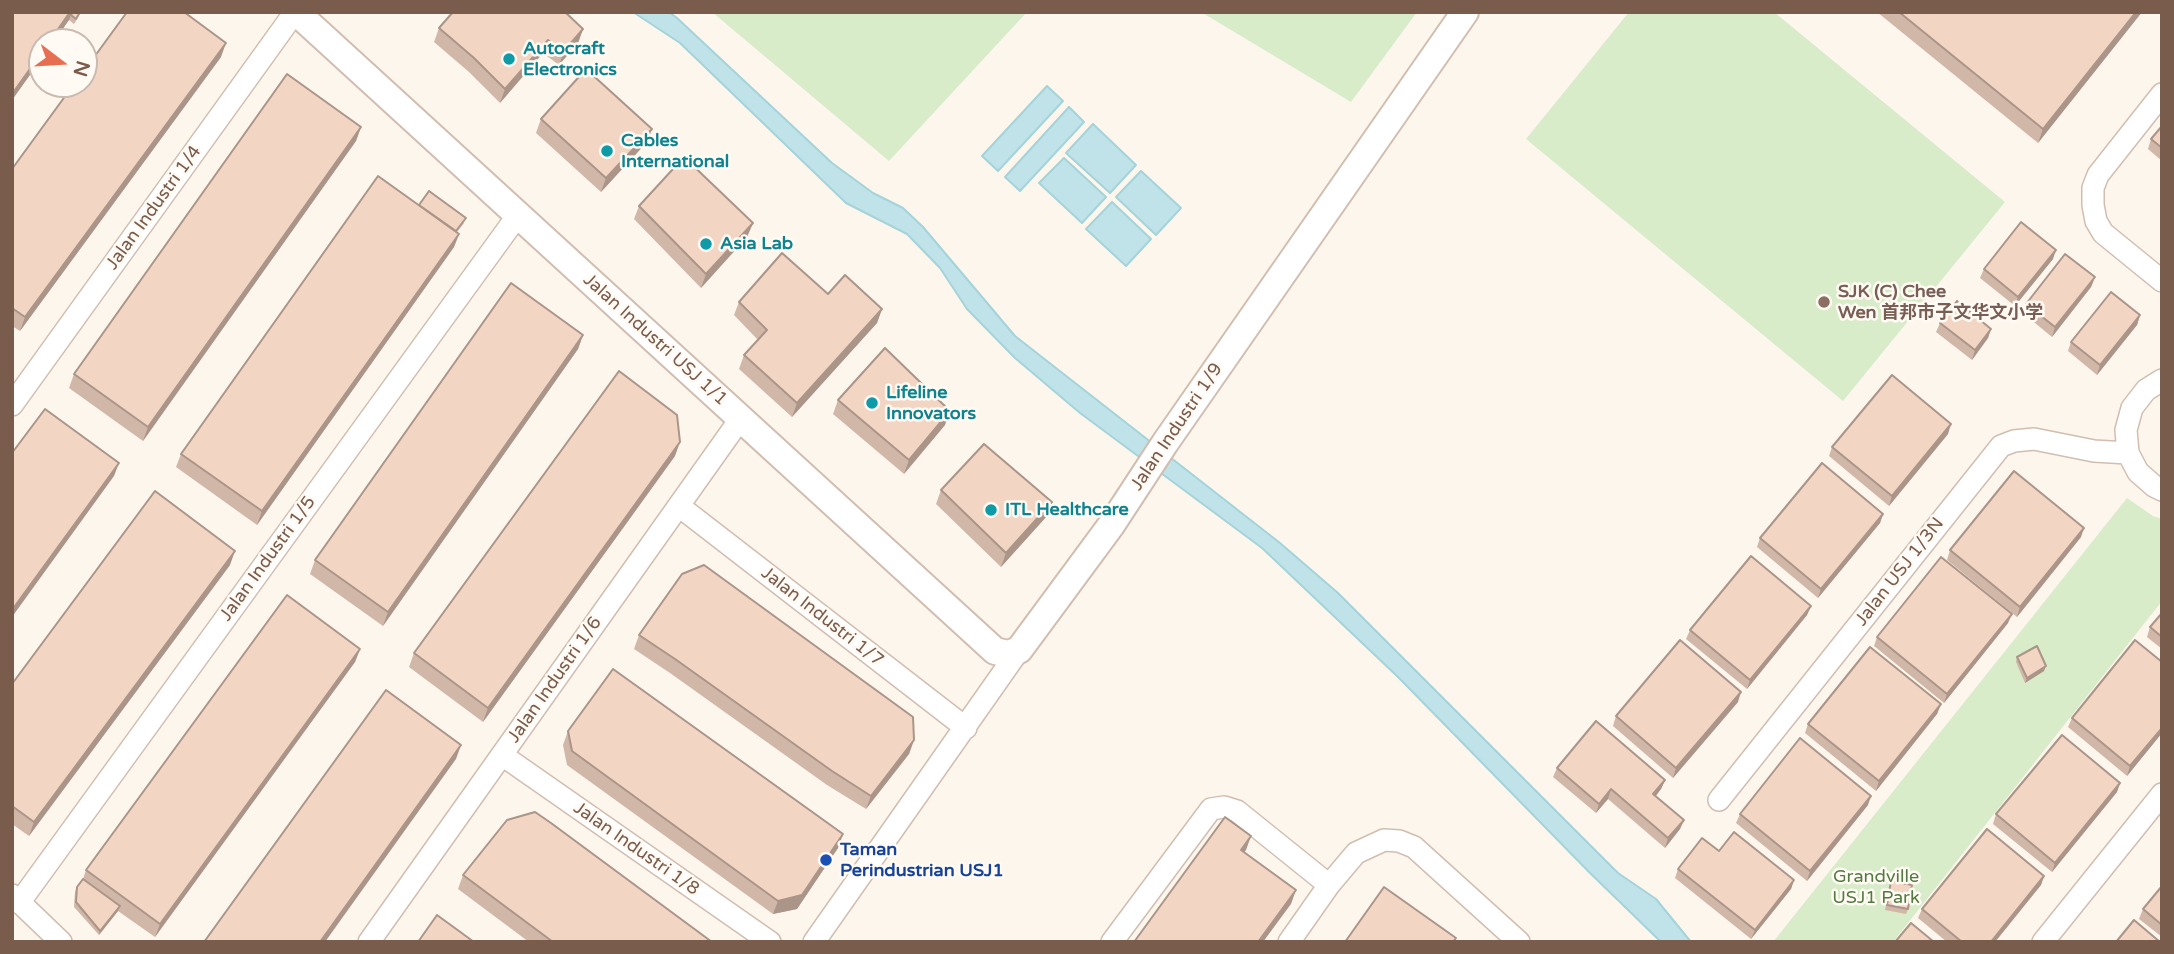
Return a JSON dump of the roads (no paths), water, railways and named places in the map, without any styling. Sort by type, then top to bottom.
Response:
[{"type":"street","name":"Jalan Industri USJ 1/1","points":[[296,12],[995,651],[1008,654],[1019,650]]},
{"type":"street","name":"Jalan Industri 1/4","points":[[12,405],[296,12]]},
{"type":"street","name":"Jalan Industri 1/9","points":[[814,942],[1019,650],[1112,524],[1165,443],[1465,12]]},
{"type":"street","points":[[2162,94],[2098,175],[2093,188],[2096,221],[2103,233],[2162,281]]},
{"type":"street","name":"Jalan Industri 1/5","points":[[16,899],[518,215]]},
{"type":"street","points":[[2162,380],[2146,390],[2132,408],[2126,430],[2128,453],[2138,472],[2154,486],[2162,489]]},
{"type":"street","name":"Jalan Industri 1/6","points":[[369,942],[741,418]]},
{"type":"street","name":"Jalan USJ 1/3N","points":[[1719,800],[2001,446],[2014,441],[2034,439],[2094,451],[2128,453]]},
{"type":"street","name":"Jalan Industri 1/7","points":[[679,506],[966,728]]},
{"type":"street","name":"Jalan Industri 1/8","points":[[502,755],[770,942]]},
{"type":"street","points":[[2043,942],[2162,794]]},
{"type":"street","points":[[1112,942],[1211,809],[1224,807],[1237,811],[1329,885]]},
{"type":"street","points":[[1289,942],[1329,885],[1356,853],[1384,840],[1399,841],[1414,847],[1519,942]]},
{"type":"street","points":[[16,899],[61,942]]},
{"type":"water","points":[[633,12],[669,12],[832,163],[873,193],[903,208],[923,227],[1015,336],[1280,543],[1338,593],[1618,873],[1656,899],[1691,942],[1661,942],[1398,677],[1262,548],[1080,413],[1015,358],[967,309],[940,268],[907,234],[846,203],[680,43]]},
{"type":"water","points":[[1047,86],[1063,101],[998,171],[982,156]]},
{"type":"water","points":[[1069,107],[1084,122],[1020,191],[1005,177]]},
{"type":"water","points":[[1093,124],[1136,165],[1110,193],[1066,153]]},
{"type":"water","points":[[1064,158],[1106,197],[1082,223],[1039,183]]},
{"type":"water","points":[[1141,171],[1181,208],[1156,235],[1116,197]]},
{"type":"water","points":[[1112,202],[1151,239],[1126,266],[1086,229]]},
{"type":"place","name":"Autocraft Electronics","points":[[509,59]]},
{"type":"place","name":"Cables International","points":[[607,151]]},
{"type":"place","name":"Asia Lab","points":[[706,244]]},
{"type":"place","name":"SJK (C) Chee Wen 首邦市子文华文小学","points":[[1824,302]]},
{"type":"place","name":"Lifeline Innovators","points":[[872,403]]},
{"type":"place","name":"ITL Healthcare","points":[[991,510]]},
{"type":"place","name":"Taman Perindustrian USJ1","points":[[826,860]]},
{"type":"park label","name":"Grandville USJ1 Park","points":[[1876,887]]}]
